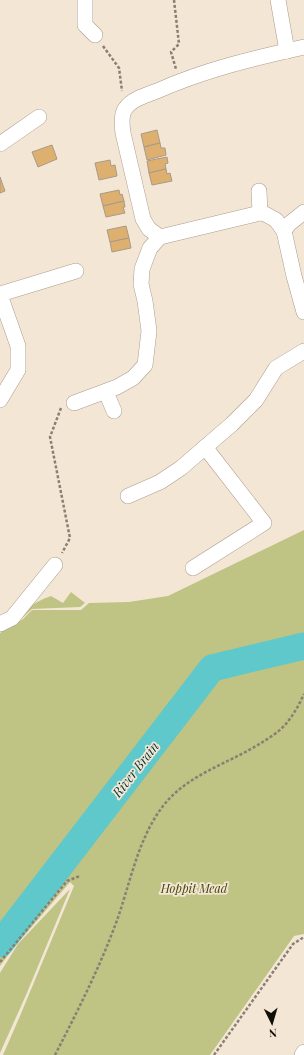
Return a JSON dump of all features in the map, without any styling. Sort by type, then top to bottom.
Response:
[{"type":"street","points":[[84,0],[85,25],[95,35]]},
{"type":"street","points":[[278,0],[288,51]]},
{"type":"street","points":[[160,237],[149,229],[143,220],[123,133],[122,121],[125,109],[135,100],[179,81],[229,65],[304,47]]},
{"type":"street","points":[[0,144],[39,117]]},
{"type":"street","points":[[258,191],[260,213]]},
{"type":"street","points":[[284,231],[289,224],[304,212]]},
{"type":"street","points":[[74,403],[117,387],[133,378],[145,365],[149,331],[146,301],[141,284],[142,269],[150,248],[160,237],[260,213],[265,214],[276,220],[284,231],[304,312]]},
{"type":"street","points":[[0,400],[18,370],[18,346],[0,294],[76,271]]},
{"type":"street","points":[[128,496],[160,482],[180,468],[232,424],[256,400],[276,368],[304,351]]},
{"type":"street","points":[[106,392],[114,412]]},
{"type":"street","points":[[193,568],[264,523],[204,447]]},
{"type":"street","points":[[0,624],[12,618],[48,584],[55,565]]},
{"type":"path","points":[[174,0],[179,44],[171,52],[179,81]]},
{"type":"path","points":[[95,35],[119,68],[125,109]]},
{"type":"path","points":[[55,565],[70,538],[50,437],[62,404],[74,403]]},
{"type":"path","points":[[55,1055],[102,960],[144,840],[163,807],[174,795],[192,780],[212,768],[246,752],[274,735],[288,722],[298,708],[304,694]]},
{"type":"path","points":[[0,962],[67,881],[80,876]]},
{"type":"path","points":[[214,1055],[293,944],[304,936]]},
{"type":"green space","points":[[304,530],[304,640],[211,663],[0,936],[0,633],[23,619],[32,610],[81,610],[89,603],[129,602],[168,596]]},
{"type":"green space","points":[[71,592],[85,603],[80,607],[32,609],[22,618],[0,631],[37,602],[51,596],[63,603]]},
{"type":"green space","name":"Hoppit Mead","points":[[304,650],[304,934],[294,936],[210,1055],[3,1055],[74,886],[70,882],[0,966],[0,957],[86,851],[212,668]]},
{"type":"green space","points":[[70,889],[0,1053],[0,973],[18,944]]},
{"type":"building","points":[[157,130],[160,143],[144,147],[141,134]]},
{"type":"building","points":[[160,143],[161,148],[165,148],[166,155],[147,160],[144,147]]},
{"type":"building","points":[[52,145],[57,159],[38,167],[32,152]]},
{"type":"building","points":[[167,157],[168,163],[165,164],[166,169],[149,173],[147,161]]},
{"type":"building","points":[[110,160],[111,166],[115,165],[117,176],[99,180],[95,163]]},
{"type":"building","points":[[166,169],[167,174],[170,173],[172,181],[152,185],[149,173]]},
{"type":"building","points":[[0,177],[5,191],[0,193]]},
{"type":"building","points":[[119,190],[124,201],[103,206],[100,194]]},
{"type":"building","points":[[124,201],[125,207],[123,207],[125,213],[106,217],[103,206]]},
{"type":"building","points":[[126,226],[129,238],[110,242],[107,230]]},
{"type":"building","points":[[129,238],[131,248],[112,252],[110,242]]},
{"type":"waterway","name":"River Brain","points":[[0,944],[212,668],[304,646]]}]
